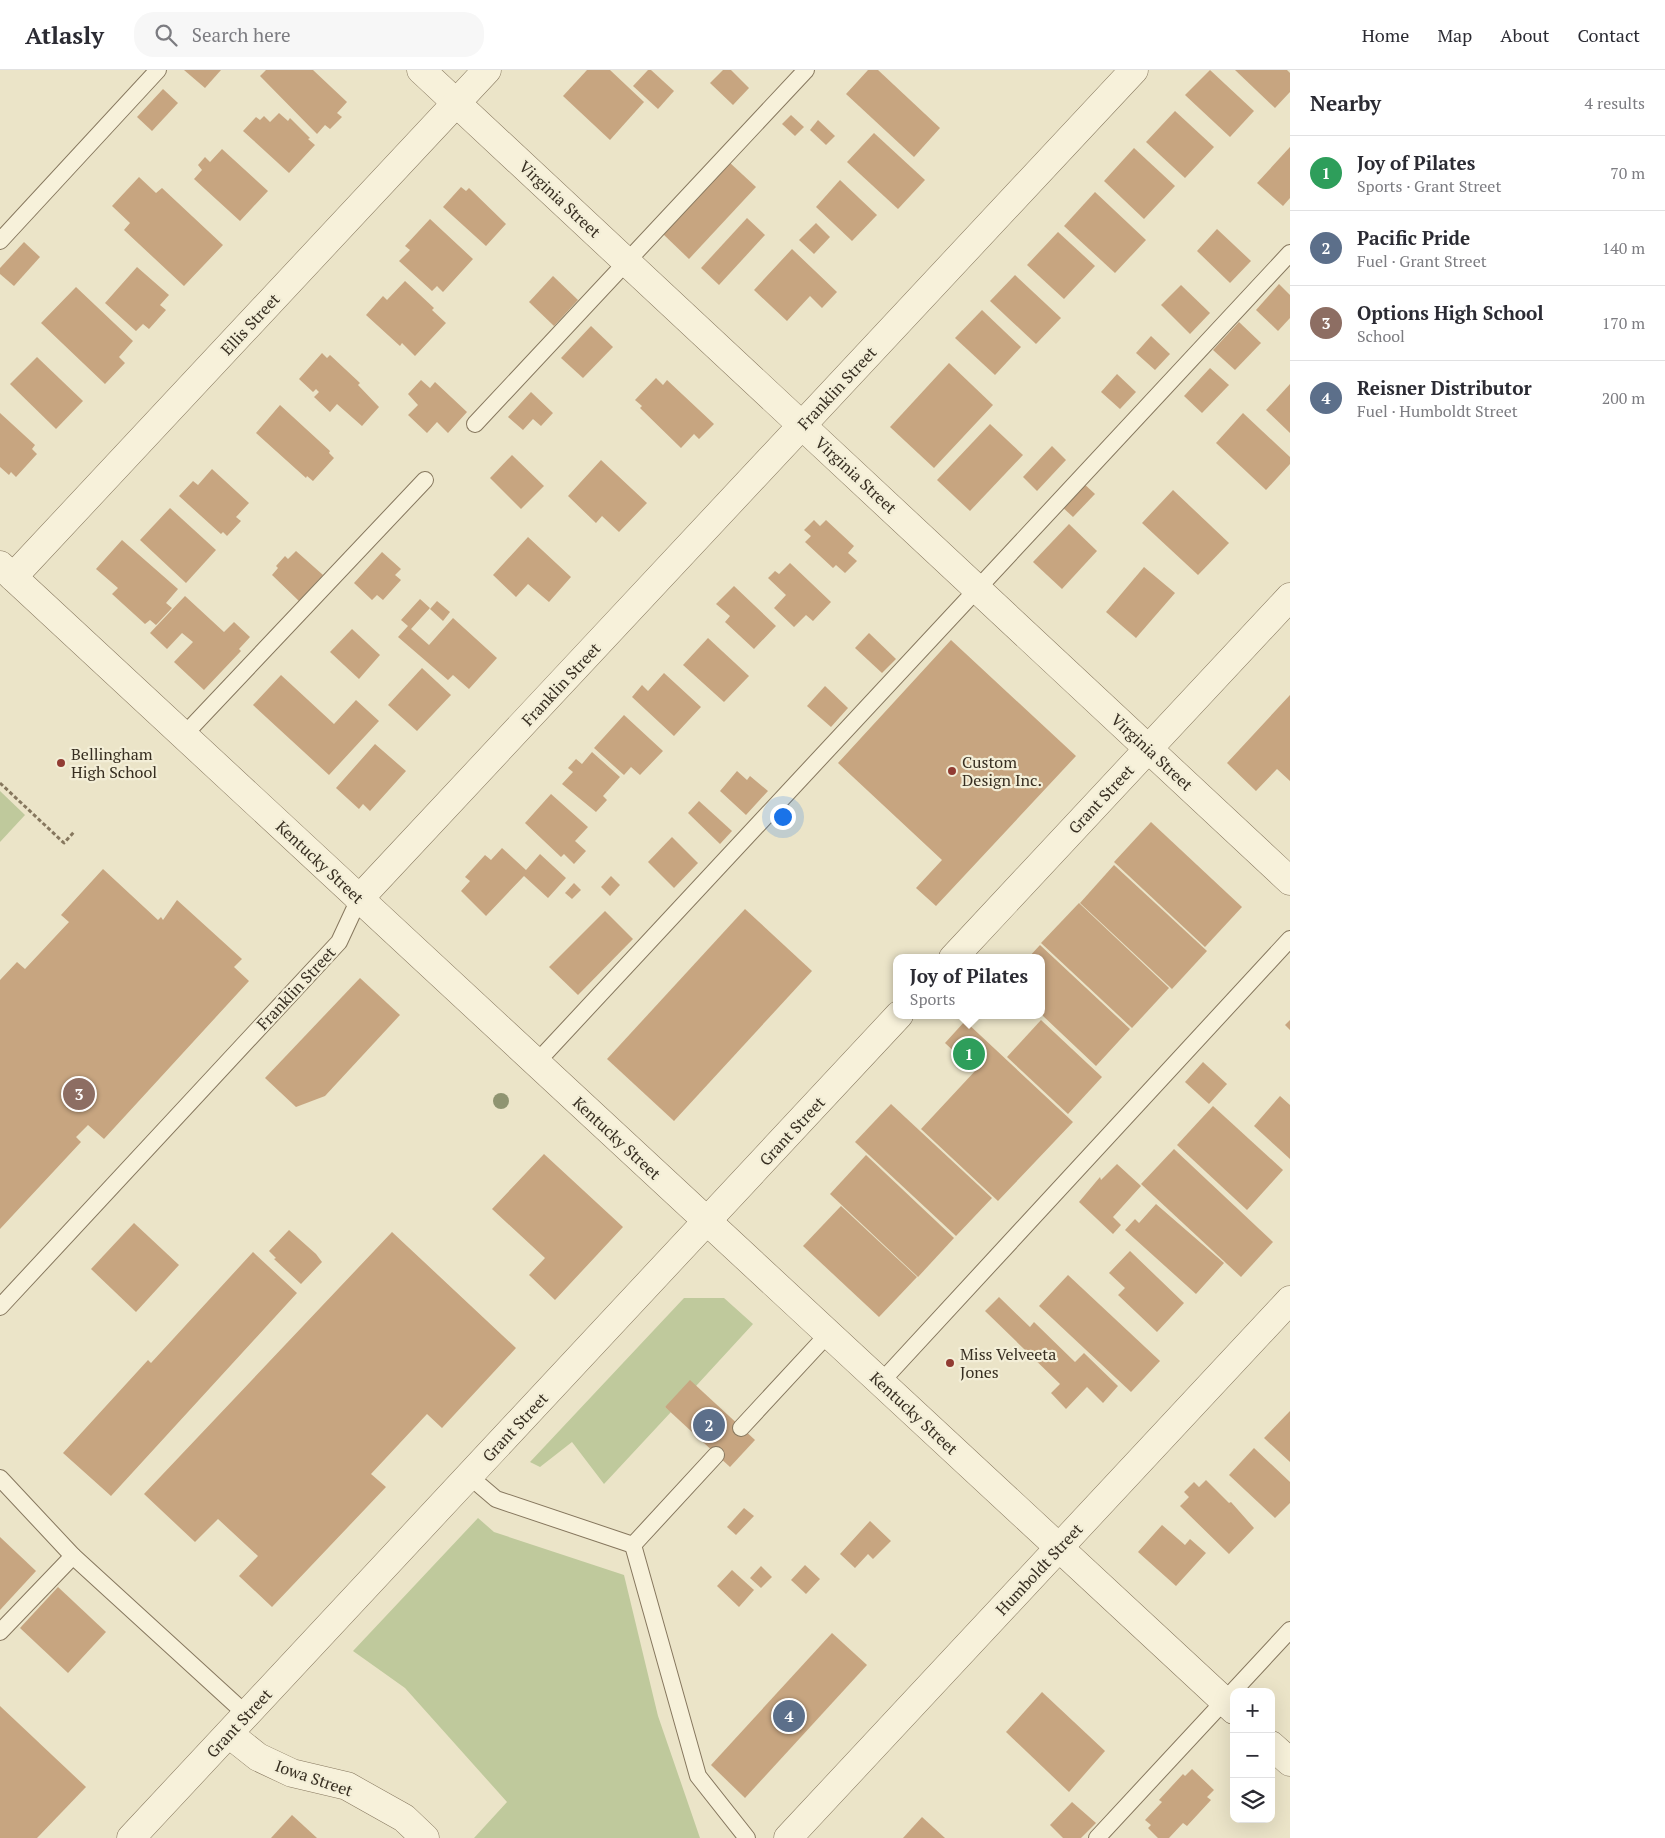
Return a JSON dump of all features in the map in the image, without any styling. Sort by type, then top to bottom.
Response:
[{"type":"street","name":"Virginia Street","points":[[421,70],[1290,881]]},
{"type":"street","name":"Ellis Street","points":[[7,571],[487,70]]},
{"type":"street","name":"Franklin Street","points":[[359,899],[1134,70]]},
{"type":"street","name":"Kentucky Street","points":[[7,571],[1228,1705]]},
{"type":"street","name":"Grant Street","points":[[957,954],[1290,597]]},
{"type":"street","name":"Grant Street","points":[[135,1837],[895,1019]]},
{"type":"street","name":"Humboldt Street","points":[[788,1838],[1290,1300]]},
{"type":"street","name":"Iowa Street","points":[[238,1724],[258,1757],[292,1773],[347,1786],[404,1818],[425,1838]]},
{"type":"street","points":[[1275,1749],[1290,1762]]},
{"type":"lane","points":[[0,241],[158,70]]},
{"type":"lane","points":[[475,424],[806,70]]},
{"type":"lane","points":[[536,1063],[1290,253]]},
{"type":"lane","points":[[184,735],[425,480]]},
{"type":"lane","name":"Franklin Street","points":[[0,1307],[339,942],[359,899]]},
{"type":"lane","points":[[881,1382],[1290,939]]},
{"type":"lane","points":[[741,1428],[828,1334]]},
{"type":"lane","points":[[633,1545],[716,1455]]},
{"type":"lane","points":[[469,1476],[496,1499],[633,1545]]},
{"type":"lane","points":[[0,1478],[73,1556],[238,1724]]},
{"type":"lane","points":[[633,1545],[698,1776],[748,1838]]},
{"type":"lane","points":[[0,1632],[73,1556]]},
{"type":"lane","points":[[1097,1838],[1228,1705],[1290,1630]]},
{"type":"path","points":[[0,783],[64,843],[74,832]]},
{"type":"green space","points":[[0,791],[25,815],[0,842]]},
{"type":"green space","points":[[684,1298],[724,1298],[753,1324],[696,1386],[665,1407],[671,1412],[604,1484],[572,1442],[540,1467],[530,1462]]},
{"type":"green space","points":[[478,1518],[494,1532],[624,1575],[658,1716],[700,1838],[474,1838],[507,1802],[405,1688],[353,1651]]},
{"type":"building","points":[[184,70],[221,70],[205,88]]},
{"type":"building","points":[[266,70],[313,70],[347,102],[337,113],[342,117],[330,129],[325,125],[317,134],[260,76]]},
{"type":"building","points":[[587,70],[610,70],[644,102],[610,140],[563,96]]},
{"type":"building","points":[[648,70],[651,70],[674,91],[658,109],[633,86]]},
{"type":"building","points":[[723,70],[731,70],[749,88],[733,105],[710,83]]},
{"type":"building","points":[[868,70],[878,70],[940,128],[914,157],[846,94]]},
{"type":"building","points":[[1210,70],[1254,111],[1230,137],[1185,95]]},
{"type":"building","points":[[1235,70],[1287,70],[1290,73],[1290,92],[1275,108]]},
{"type":"building","points":[[163,89],[178,103],[152,131],[137,117]]},
{"type":"building","points":[[1175,111],[1214,147],[1185,178],[1146,142]]},
{"type":"building","points":[[279,113],[288,121],[290,118],[315,145],[289,173],[243,131],[256,117],[260,120],[264,116],[270,122]]},
{"type":"building","points":[[791,115],[804,127],[795,136],[782,124]]},
{"type":"building","points":[[818,120],[835,136],[826,145],[810,130]]},
{"type":"building","points":[[874,133],[925,180],[898,209],[847,162]]},
{"type":"building","points":[[1290,147],[1290,198],[1283,206],[1257,183]]},
{"type":"building","points":[[1134,148],[1175,186],[1144,219],[1104,181]]},
{"type":"building","points":[[222,149],[268,191],[240,221],[194,179],[202,170],[198,165],[205,157],[210,162]]},
{"type":"building","points":[[729,162],[756,187],[689,259],[663,234]]},
{"type":"building","points":[[139,177],[156,193],[162,188],[223,245],[184,286],[124,230],[130,223],[112,206]]},
{"type":"building","points":[[840,180],[877,215],[852,241],[816,207]]},
{"type":"building","points":[[461,187],[466,191],[469,188],[506,224],[486,246],[443,207]]},
{"type":"building","points":[[1095,192],[1146,240],[1115,273],[1064,226]]},
{"type":"building","points":[[747,218],[765,235],[719,285],[701,268]]},
{"type":"building","points":[[430,219],[473,259],[443,292],[437,286],[432,291],[399,261],[410,250],[405,246]]},
{"type":"building","points":[[816,223],[830,237],[814,254],[799,240]]},
{"type":"building","points":[[1217,229],[1251,261],[1230,283],[1197,251]]},
{"type":"building","points":[[1058,232],[1095,266],[1064,299],[1027,265]]},
{"type":"building","points":[[24,242],[40,257],[14,286],[0,274],[0,268]]},
{"type":"building","points":[[792,249],[837,292],[822,308],[810,296],[787,321],[754,290]]},
{"type":"building","points":[[137,267],[169,295],[160,305],[166,310],[149,329],[143,324],[136,331],[105,303]]},
{"type":"building","points":[[1015,275],[1061,318],[1036,344],[990,301]]},
{"type":"building","points":[[553,276],[578,300],[554,326],[529,302]]},
{"type":"building","points":[[405,281],[434,308],[432,310],[446,323],[415,356],[402,343],[400,346],[366,315],[383,296],[387,300]]},
{"type":"building","points":[[1279,284],[1290,295],[1290,318],[1278,331],[1256,310]]},
{"type":"building","points":[[1181,285],[1210,313],[1190,334],[1161,305]]},
{"type":"building","points":[[76,287],[133,341],[119,357],[125,363],[105,384],[41,323]]},
{"type":"building","points":[[982,310],[1021,347],[995,375],[955,338]]},
{"type":"building","points":[[1239,322],[1261,343],[1235,370],[1213,350]]},
{"type":"building","points":[[591,326],[613,347],[583,378],[561,358]]},
{"type":"building","points":[[1151,336],[1170,354],[1155,370],[1136,353]]},
{"type":"building","points":[[322,353],[327,358],[330,355],[360,383],[358,385],[379,407],[362,426],[337,404],[330,412],[314,397],[319,392],[316,389],[313,392],[299,379]]},
{"type":"building","points":[[37,357],[83,401],[56,429],[10,384]]},
{"type":"building","points":[[949,363],[993,405],[934,468],[890,427]]},
{"type":"building","points":[[1210,368],[1229,385],[1202,413],[1184,396]]},
{"type":"building","points":[[1117,374],[1136,392],[1120,409],[1101,392]]},
{"type":"building","points":[[656,378],[663,385],[667,380],[714,424],[699,439],[694,434],[681,448],[640,408],[642,406],[635,400]]},
{"type":"building","points":[[421,380],[430,388],[435,382],[467,412],[448,433],[437,422],[427,433],[408,415],[418,405],[408,394]]},
{"type":"building","points":[[1290,384],[1290,433],[1266,410]]},
{"type":"building","points":[[531,392],[553,413],[541,426],[533,419],[523,430],[508,417]]},
{"type":"building","points":[[280,405],[330,451],[329,453],[334,458],[313,481],[307,476],[306,478],[256,433]]},
{"type":"building","points":[[0,413],[35,445],[32,449],[37,454],[16,477],[11,472],[9,475],[0,467]]},
{"type":"building","points":[[1243,413],[1290,457],[1290,464],[1266,490],[1216,443]]},
{"type":"building","points":[[990,424],[1023,455],[970,511],[937,480]]},
{"type":"building","points":[[1052,446],[1066,460],[1037,491],[1023,477]]},
{"type":"building","points":[[512,455],[544,486],[521,509],[490,478]]},
{"type":"building","points":[[601,460],[647,503],[619,532],[602,516],[596,523],[568,496]]},
{"type":"building","points":[[212,469],[249,503],[236,517],[241,521],[227,536],[223,532],[221,534],[179,496],[193,481],[198,485]]},
{"type":"building","points":[[1082,482],[1095,494],[1073,517],[1060,505]]},
{"type":"building","points":[[1173,490],[1229,543],[1198,575],[1142,523]]},
{"type":"building","points":[[170,508],[216,550],[186,583],[140,540]]},
{"type":"building","points":[[814,520],[820,526],[826,520],[854,546],[848,553],[857,561],[845,573],[836,565],[833,568],[805,542],[811,536],[804,530]]},
{"type":"building","points":[[1069,524],[1097,551],[1062,589],[1033,562]]},
{"type":"building","points":[[528,537],[571,577],[549,602],[528,584],[516,597],[493,575]]},
{"type":"building","points":[[122,540],[178,589],[166,603],[172,608],[156,625],[150,620],[145,624],[112,594],[118,588],[96,569]]},
{"type":"building","points":[[296,551],[323,575],[299,601],[272,575],[278,568],[276,566],[285,556],[288,559]]},
{"type":"building","points":[[382,552],[401,569],[395,575],[401,580],[383,600],[377,595],[372,600],[354,583]]},
{"type":"building","points":[[790,563],[831,602],[813,621],[806,615],[794,627],[774,608],[786,595],[768,578],[775,571],[779,574]]},
{"type":"building","points":[[1144,567],[1175,593],[1136,638],[1106,612]]},
{"type":"building","points":[[734,586],[776,626],[754,649],[725,622],[730,616],[716,604]]},
{"type":"building","points":[[185,596],[224,632],[234,622],[250,637],[239,649],[241,651],[204,690],[174,662],[193,642],[182,633],[167,649],[150,633]]},
{"type":"building","points":[[420,599],[430,608],[411,629],[429,645],[453,618],[497,658],[469,689],[453,675],[448,680],[398,637],[408,626],[401,620]]},
{"type":"building","points":[[437,601],[450,612],[443,621],[430,609]]},
{"type":"building","points":[[352,629],[380,655],[359,679],[330,652]]},
{"type":"building","points":[[869,633],[896,659],[882,673],[855,648]]},
{"type":"building","points":[[708,638],[749,676],[724,702],[683,665]]},
{"type":"building","points":[[951,640],[1076,756],[936,906],[916,888],[942,860],[838,763]]},
{"type":"building","points":[[422,668],[451,695],[417,731],[388,705]]},
{"type":"building","points":[[664,673],[701,707],[674,736],[632,697],[642,685],[648,691]]},
{"type":"building","points":[[281,675],[334,724],[356,700],[379,721],[329,775],[253,705]]},
{"type":"building","points":[[825,686],[848,708],[831,727],[807,706]]},
{"type":"building","points":[[1290,695],[1290,781],[1277,769],[1256,791],[1227,763]]},
{"type":"building","points":[[624,715],[663,751],[640,775],[631,767],[624,775],[594,748]]},
{"type":"building","points":[[375,744],[406,771],[370,811],[363,804],[359,809],[336,788]]},
{"type":"building","points":[[592,752],[620,777],[603,796],[607,800],[596,812],[562,784],[573,772],[568,768],[576,759],[582,764]]},
{"type":"building","points":[[737,771],[747,780],[750,776],[768,791],[746,815],[720,791]]},
{"type":"building","points":[[551,794],[588,827],[575,841],[586,851],[574,864],[564,854],[561,857],[525,823]]},
{"type":"building","points":[[699,801],[732,831],[720,844],[688,813]]},
{"type":"building","points":[[1151,822],[1242,907],[1205,947],[1114,862]]},
{"type":"building","points":[[672,837],[698,863],[674,888],[648,862]]},
{"type":"building","points":[[502,848],[526,870],[540,854],[566,878],[548,898],[524,876],[486,916],[461,891],[470,881],[465,877],[485,855],[491,860]]},
{"type":"building","points":[[1114,865],[1207,951],[1172,989],[1080,903]]},
{"type":"building","points":[[103,869],[158,920],[161,917],[163,920],[177,900],[242,959],[234,967],[249,981],[104,1139],[88,1125],[76,1137],[81,1142],[0,1229],[0,980],[17,962],[25,969],[69,922],[61,915]]},
{"type":"building","points":[[611,876],[620,885],[610,896],[601,887]]},
{"type":"building","points":[[574,883],[581,890],[572,899],[565,893]]},
{"type":"building","points":[[1079,903],[1169,988],[1132,1028],[1041,943]]},
{"type":"building","points":[[745,909],[812,971],[674,1121],[607,1059]]},
{"type":"building","points":[[605,911],[633,939],[578,995],[549,967]]},
{"type":"building","points":[[1040,945],[1130,1029],[1096,1066],[1045,1018],[1045,954],[1032,954]]},
{"type":"building","points":[[360,978],[400,1015],[325,1096],[296,1107],[265,1078]]},
{"type":"building","points":[[1041,1020],[1102,1077],[1068,1114],[1007,1057]]},
{"type":"building","points":[[1290,1020],[1290,1030],[1285,1025]]},
{"type":"building","points":[[965,1021],[1073,1122],[998,1201],[921,1129],[975,1071],[945,1043]]},
{"type":"building","points":[[1203,1062],[1227,1084],[1209,1104],[1185,1082]]},
{"type":"building","points":[[1280,1096],[1290,1105],[1290,1159],[1254,1126]]},
{"type":"building","points":[[891,1104],[992,1198],[956,1236],[855,1142]]},
{"type":"building","points":[[1213,1106],[1283,1170],[1247,1210],[1177,1145]]},
{"type":"building","points":[[1174,1149],[1273,1242],[1241,1277],[1141,1184]]},
{"type":"building","points":[[544,1154],[623,1227],[555,1300],[529,1275],[545,1258],[492,1209]]},
{"type":"building","points":[[866,1155],[954,1238],[918,1277],[830,1194]]},
{"type":"building","points":[[1117,1164],[1141,1186],[1113,1217],[1121,1225],[1113,1234],[1079,1202],[1100,1177],[1101,1180]]},
{"type":"building","points":[[1156,1204],[1224,1263],[1196,1294],[1125,1230],[1135,1219],[1139,1223]]},
{"type":"building","points":[[841,1206],[917,1277],[879,1317],[803,1246]]},
{"type":"building","points":[[134,1223],[179,1265],[136,1312],[91,1269]]},
{"type":"building","points":[[289,1230],[316,1254],[322,1262],[301,1284],[274,1259],[276,1258],[269,1251]]},
{"type":"building","points":[[392,1232],[516,1348],[442,1428],[427,1414],[371,1474],[386,1487],[272,1607],[239,1576],[258,1556],[218,1519],[195,1542],[144,1494]]},
{"type":"building","points":[[1130,1251],[1184,1303],[1157,1332],[1118,1295],[1125,1288],[1109,1273]]},
{"type":"building","points":[[253,1252],[297,1293],[111,1496],[63,1453],[148,1360],[151,1363]]},
{"type":"building","points":[[1068,1275],[1160,1361],[1131,1392],[1039,1306]]},
{"type":"building","points":[[999,1297],[1030,1327],[1034,1322],[1075,1362],[1084,1353],[1118,1386],[1103,1403],[1087,1387],[1066,1409],[1051,1393],[1060,1384],[985,1311]]},
{"type":"building","points":[[690,1380],[755,1440],[730,1467],[665,1407]]},
{"type":"building","points":[[1290,1411],[1290,1462],[1264,1438]]},
{"type":"building","points":[[1254,1448],[1290,1482],[1290,1503],[1275,1518],[1229,1475]]},
{"type":"building","points":[[1206,1480],[1229,1503],[1231,1502],[1254,1528],[1229,1554],[1180,1506],[1189,1497],[1184,1492],[1194,1482],[1199,1487]]},
{"type":"building","points":[[744,1508],[754,1516],[736,1535],[727,1527]]},
{"type":"building","points":[[870,1521],[891,1541],[873,1559],[868,1554],[855,1568],[840,1554]]},
{"type":"building","points":[[1162,1525],[1185,1545],[1190,1539],[1206,1553],[1176,1586],[1138,1552]]},
{"type":"building","points":[[0,1537],[36,1571],[0,1610]]},
{"type":"building","points":[[805,1565],[820,1579],[806,1594],[791,1580]]},
{"type":"building","points":[[761,1566],[772,1577],[761,1588],[750,1578]]},
{"type":"building","points":[[732,1570],[754,1590],[739,1607],[717,1586]]},
{"type":"building","points":[[58,1587],[106,1632],[68,1673],[20,1628]]},
{"type":"building","points":[[832,1633],[867,1665],[745,1798],[711,1765]]},
{"type":"building","points":[[1042,1692],[1105,1751],[1069,1792],[1006,1732]]},
{"type":"building","points":[[0,1706],[86,1787],[37,1838],[0,1838]]},
{"type":"building","points":[[1192,1769],[1214,1790],[1207,1797],[1211,1800],[1187,1826],[1183,1823],[1169,1838],[1158,1838],[1148,1828],[1151,1825],[1145,1820],[1162,1802],[1159,1800],[1183,1774],[1185,1776]]},
{"type":"building","points":[[1072,1802],[1096,1823],[1081,1838],[1063,1838],[1050,1825]]},
{"type":"building","points":[[292,1815],[317,1838],[271,1838]]},
{"type":"building","points":[[922,1817],[945,1838],[903,1838]]},
{"type":"place","name":"Bellingham High School","points":[[61,763]]},
{"type":"place","name":"Custom Design Inc.","points":[[952,771]]},
{"type":"place","name":"Joy of Pilates","points":[[969,1054]]},
{"type":"place","name":"Options High School","points":[[79,1094]]},
{"type":"place","name":"Miss Velveeta Jones","points":[[950,1363]]},
{"type":"place","name":"Pacific Pride","points":[[709,1425]]},
{"type":"place","name":"Reisner Distributor","points":[[789,1716]]}]
